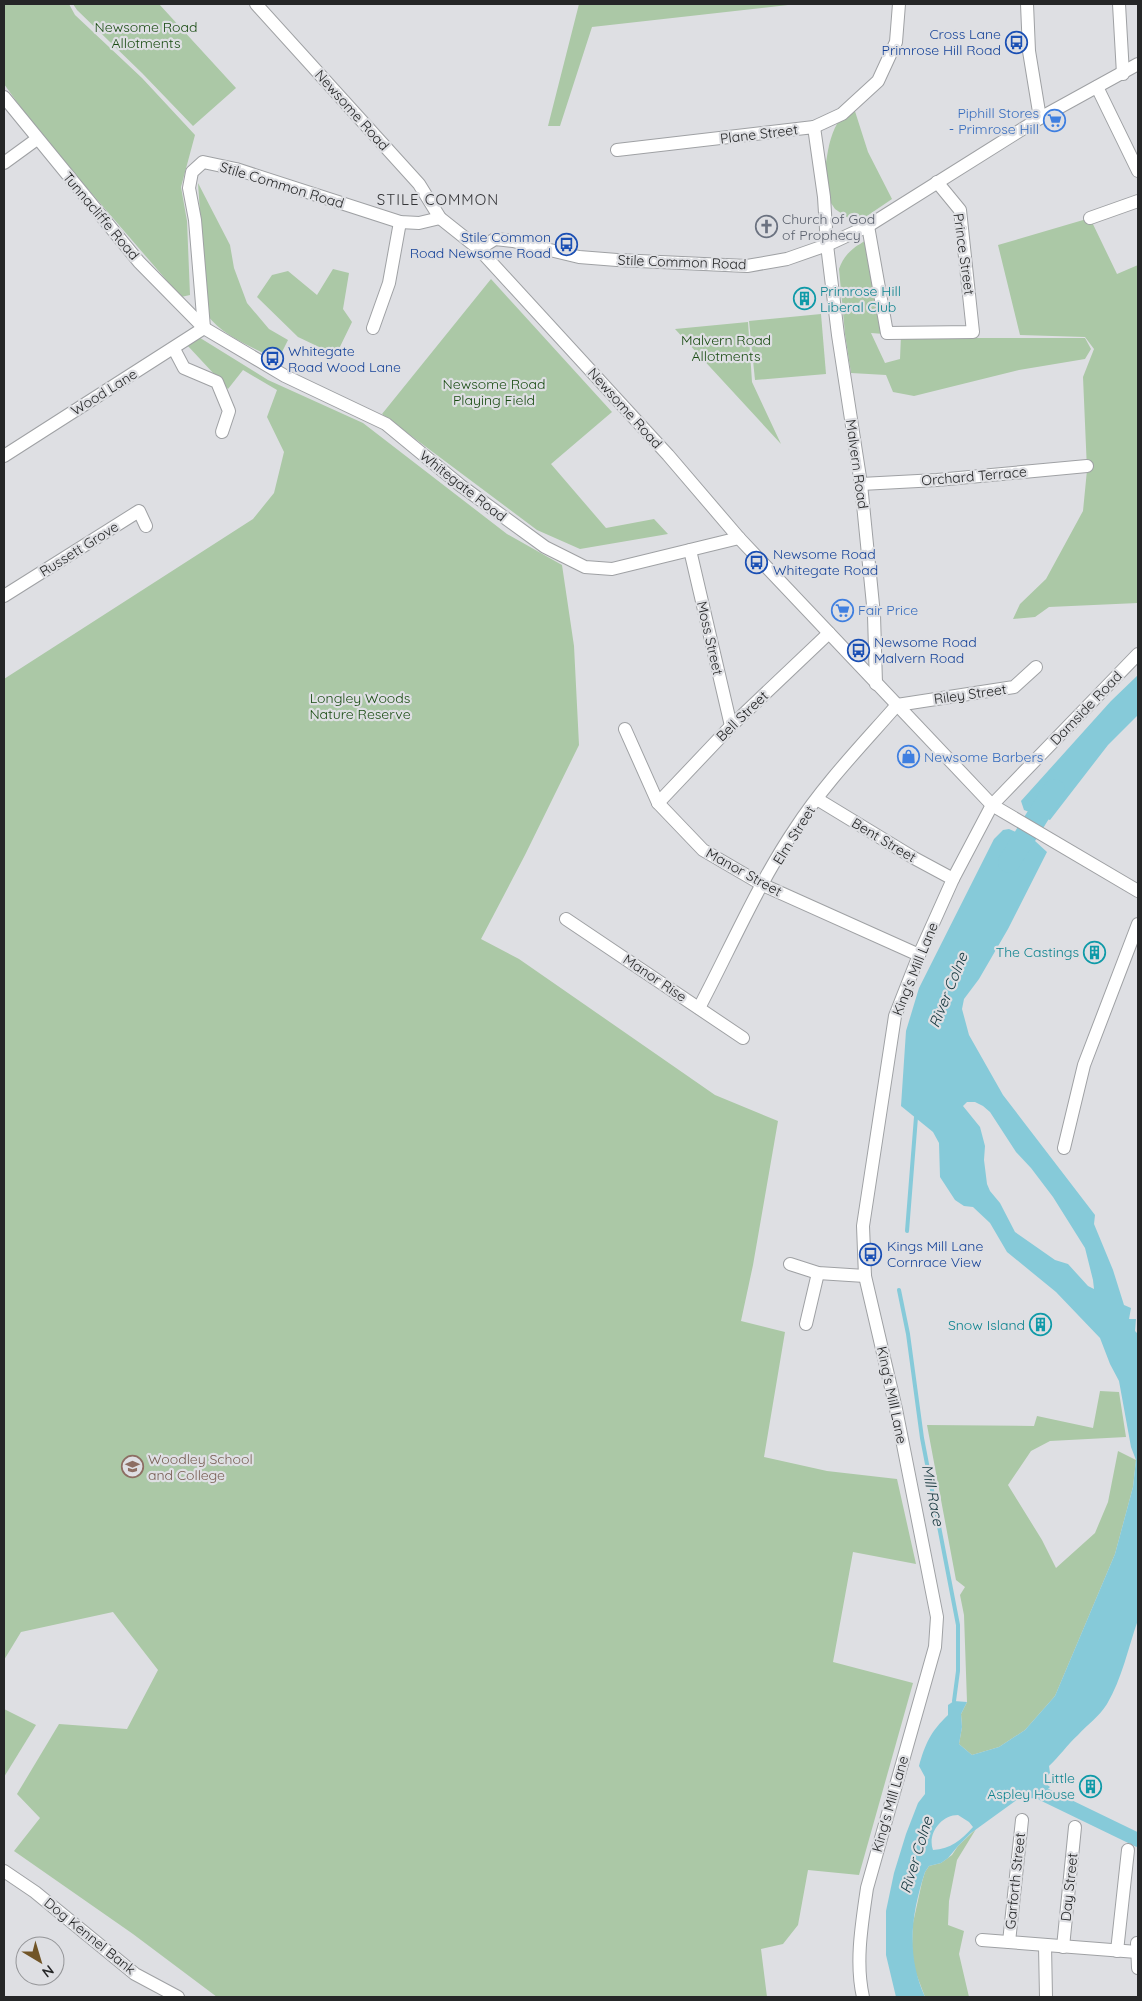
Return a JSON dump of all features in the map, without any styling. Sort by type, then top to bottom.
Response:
[{"type":"street","name":"Newsome Road","points":[[256,4],[420,184],[440,218],[479,248],[668,455],[739,538],[876,684],[996,806],[1138,891]]},
{"type":"street","points":[[814,127],[842,114],[878,81],[896,42],[899,4]]},
{"type":"street","points":[[1028,4],[1029,51],[1040,118]]},
{"type":"street","points":[[1119,4],[1122,74]]},
{"type":"street","name":"Stile Common Road","points":[[479,248],[494,239],[513,241],[579,257],[748,266],[786,259],[827,245],[868,226],[1040,118],[1138,64]]},
{"type":"street","points":[[1097,88],[1138,170]]},
{"type":"street","name":"Tunnacliffe Road","points":[[4,98],[139,262],[204,328]]},
{"type":"street","name":"Plane Street","points":[[617,150],[814,127],[824,197],[827,245]]},
{"type":"street","points":[[4,163],[37,138]]},
{"type":"street","name":"Stile Common Road","points":[[204,328],[194,220],[189,188],[192,172],[203,162],[236,169],[400,222],[419,223],[440,218]]},
{"type":"street","name":"Prince Street","points":[[868,226],[887,333],[973,332],[960,210],[937,182]]},
{"type":"street","points":[[1090,218],[1138,201]]},
{"type":"street","points":[[373,328],[389,283],[400,222]]},
{"type":"street","name":"Malvern Road","points":[[827,245],[861,484],[874,616],[876,684]]},
{"type":"street","name":"Wood Lane","points":[[4,456],[174,349],[204,328]]},
{"type":"street","name":"Whitegate Road","points":[[204,328],[285,376],[386,424],[460,485],[545,547],[585,567],[612,569],[739,538]]},
{"type":"street","points":[[174,349],[184,368],[217,382],[229,411],[222,432]]},
{"type":"street","name":"Orchard Terrace","points":[[861,484],[937,480],[1087,466]]},
{"type":"street","name":"Russett Grove","points":[[4,596],[139,511],[146,526]]},
{"type":"street","name":"Moss Street","points":[[690,550],[731,726]]},
{"type":"street","name":"Bell Street","points":[[658,803],[731,726],[828,633]]},
{"type":"street","name":"Damside Road","points":[[996,806],[1138,654]]},
{"type":"street","name":"Riley Street","points":[[897,705],[1014,687],[1036,668]]},
{"type":"street","name":"Elm Street","points":[[699,1008],[763,885],[795,829],[817,799],[897,705]]},
{"type":"street","name":"Manor Street","points":[[625,729],[658,803],[703,850],[763,885],[919,955]]},
{"type":"street","name":"Bent Street","points":[[817,799],[914,858],[953,879]]},
{"type":"street","name":"King's Mill Lane","points":[[860,1997],[862,1925],[867,1888],[935,1646],[937,1630],[937,1617],[896,1409],[864,1276],[863,1226],[895,1016],[919,955],[953,879],[996,806]]},
{"type":"street","name":"Manor Rise","points":[[566,919],[743,1038]]},
{"type":"street","points":[[1064,1148],[1084,1065],[1138,924]]},
{"type":"street","points":[[790,1264],[818,1273],[864,1276]]},
{"type":"street","points":[[806,1324],[818,1273]]},
{"type":"street","name":"Garforth Street","points":[[1008,1942],[1022,1820]]},
{"type":"street","name":"Day Street","points":[[1063,1947],[1075,1827]]},
{"type":"street","points":[[1117,1947],[1128,1850]]},
{"type":"street","name":"Dog Kennel Bank","points":[[4,1871],[35,1892],[135,1974],[178,1997]]},
{"type":"street","points":[[982,1940],[1063,1947],[1137,1946],[1138,1968]]},
{"type":"street","points":[[1045,1945],[1046,1997]]},
{"type":"green space","points":[[4,4],[69,4],[75,15],[142,78],[195,135],[181,187],[187,221],[190,295],[181,297],[37,130],[4,84]]},
{"type":"green space","name":"Newsome Road Allotments","points":[[73,4],[159,4],[236,88],[193,126]]},
{"type":"green space","points":[[579,4],[788,5],[592,27],[560,126],[548,126]]},
{"type":"green space","points":[[853,105],[868,152],[892,199],[864,218],[851,220],[835,209],[823,191],[829,144],[837,123]]},
{"type":"green space","points":[[198,183],[230,245],[234,268],[247,303],[269,329],[288,340],[278,360],[231,336],[207,315]]},
{"type":"green space","points":[[1090,218],[1117,274],[1138,265],[1138,603],[1049,607],[1035,617],[1013,619],[1020,604],[1046,579],[1083,511],[1087,470],[1083,377],[1094,349],[1085,337],[1020,335],[998,245]]},
{"type":"green space","points":[[868,239],[884,334],[871,333],[885,363],[900,359],[901,335],[951,338],[1085,338],[1091,349],[1085,359],[1019,370],[914,396],[893,392],[886,375],[851,373],[839,269],[850,251]]},
{"type":"green space","points":[[333,269],[349,273],[343,309],[352,322],[336,355],[298,337],[257,297],[272,275],[288,271],[317,295]]},
{"type":"green space","name":"Newsome Road Playing Field","points":[[491,279],[612,412],[551,464],[606,528],[654,519],[668,534],[580,549],[537,530],[382,414]]},
{"type":"green space","points":[[821,314],[826,374],[755,380],[749,321]]},
{"type":"green space","name":"Malvern Road Allotments","points":[[748,322],[752,382],[781,444],[675,329]]},
{"type":"green space","name":"Longley Woods Nature Reserve","points":[[197,336],[268,380],[363,423],[507,534],[562,565],[574,646],[579,745],[481,939],[519,959],[715,1095],[778,1121],[753,1265],[741,1321],[785,1332],[764,1457],[827,1471],[897,1479],[916,1564],[853,1552],[833,1662],[913,1683],[859,1875],[808,1870],[798,1925],[783,1944],[761,1949],[767,1997],[217,1997],[133,1934],[14,1851],[40,1818],[17,1794],[59,1724],[127,1729],[158,1670],[113,1612],[21,1632],[4,1660],[4,679],[253,519],[274,493],[284,452],[267,417],[277,390],[243,370],[228,389],[187,345]]},
{"type":"green space","points":[[1100,1391],[1119,1392],[1126,1437],[1050,1441],[1031,1451],[1008,1485],[1042,1540],[1056,1568],[1095,1533],[1108,1502],[1118,1451],[1136,1460],[1133,1487],[1115,1554],[1055,1696],[1025,1730],[999,1747],[972,1755],[959,1744],[962,1727],[961,1714],[967,1702],[964,1615],[960,1595],[965,1587],[956,1580],[927,1425],[1034,1426],[1037,1416],[1093,1428]]},
{"type":"green space","points":[[4,1709],[36,1725],[4,1777]]},
{"type":"green space","points":[[976,1829],[957,1860],[949,1901],[948,1925],[964,1931],[959,1954],[969,1997],[925,1997],[914,1968],[912,1946],[913,1923],[925,1872],[929,1866],[941,1863],[952,1855],[958,1846]]},
{"type":"water","points":[[1138,675],[1138,715],[1108,745],[1050,820],[1024,810],[1021,801],[1111,701]]},
{"type":"water","points":[[1009,829],[1034,840],[1047,852],[1008,929],[979,979],[964,999],[962,1009],[969,1035],[1003,1095],[1095,1215],[1094,1224],[1113,1270],[1124,1305],[1131,1308],[1129,1319],[1136,1319],[1135,1331],[1138,1334],[1138,1620],[1121,1674],[1107,1704],[1049,1766],[1050,1773],[1043,1781],[1050,1787],[1038,1798],[1018,1799],[971,1833],[948,1858],[941,1863],[929,1866],[925,1872],[916,1904],[913,1950],[915,1966],[925,1997],[896,1997],[886,1955],[886,1911],[894,1873],[906,1834],[918,1803],[925,1794],[925,1777],[919,1766],[926,1744],[933,1732],[948,1715],[948,1705],[954,1701],[967,1702],[961,1714],[962,1727],[959,1744],[972,1755],[999,1747],[1025,1730],[1055,1696],[1115,1554],[1133,1487],[1136,1460],[1131,1447],[1119,1381],[1100,1338],[1056,1292],[1007,1252],[990,1223],[973,1207],[964,1206],[955,1200],[940,1177],[939,1143],[933,1132],[901,1106],[906,1031],[919,988],[994,839],[1003,830]],"holes":[[[967,1102],[975,1102],[990,1112],[1016,1152],[1053,1197],[1085,1248],[1094,1289],[1088,1286],[1068,1264],[1055,1260],[1015,1232],[1000,1203],[987,1184],[984,1160],[985,1146],[980,1127],[963,1106]],[[958,1815],[973,1827],[955,1843],[945,1848],[933,1850],[932,1838],[937,1826],[946,1818]]]},
{"type":"waterway","name":"River Colne","points":[[1009,862],[1054,790]]},
{"type":"waterway","name":"Mill Race","points":[[907,1231],[916,1117]]},
{"type":"waterway","name":"Mill Race","points":[[899,1290],[908,1334],[922,1438],[958,1625],[958,1671],[954,1701]]},
{"type":"waterway","points":[[1043,1794],[1138,1840]]},
{"type":"place","name":"Cross Lane Primrose Hill Road","points":[[1017,42]]},
{"type":"place","name":"Piphill Stores - Primrose Hill","points":[[1055,121]]},
{"type":"place","name":"Church of God of Prophecy","points":[[766,227]]},
{"type":"place","name":"Stile Common Road Newsome Road","points":[[567,245]]},
{"type":"place","name":"Primrose Hill Liberal Club","points":[[804,299]]},
{"type":"place","name":"Whitegate Road Wood Lane","points":[[272,359]]},
{"type":"place","name":"Newsome Road Whitegate Road","points":[[757,562]]},
{"type":"place","name":"Fair Price","points":[[842,610]]},
{"type":"place","name":"Newsome Road Malvern Road","points":[[858,650]]},
{"type":"place","name":"Newsome Barbers","points":[[908,757]]},
{"type":"place","name":"The Castings","points":[[1095,952]]},
{"type":"place","name":"Kings Mill Lane Cornrace View","points":[[871,1254]]},
{"type":"place","name":"Snow Island","points":[[1041,1325]]},
{"type":"place","name":"Woodley School and College","points":[[132,1467]]},
{"type":"place","name":"Little Aspley House","points":[[1091,1786]]},
{"type":"district","name":"STILE COMMON","points":[[438,199]]}]
